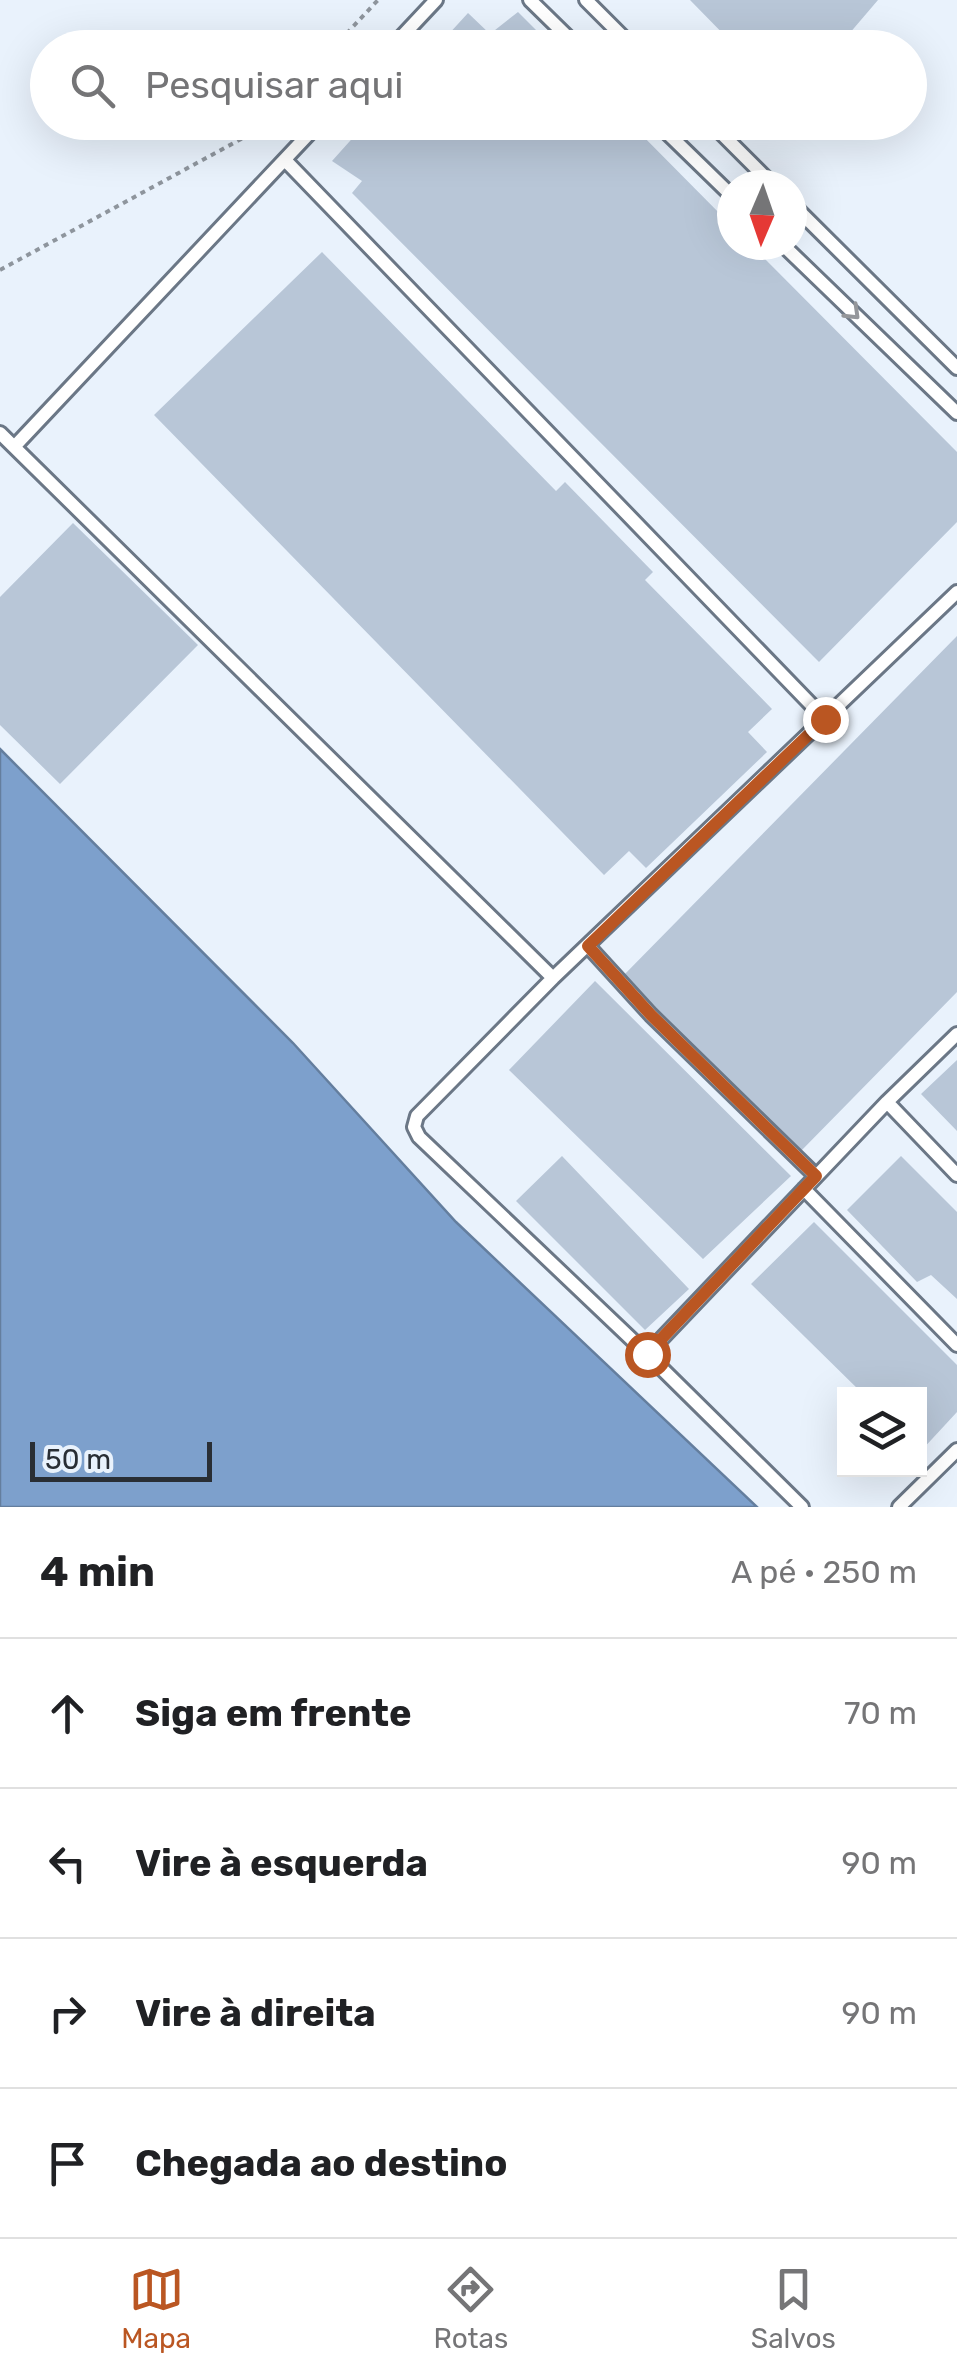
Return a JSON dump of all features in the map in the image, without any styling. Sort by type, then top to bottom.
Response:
[{"type":"lane","points":[[408,30],[436,0]]},
{"type":"lane","points":[[530,0],[561,30]]},
{"type":"lane","points":[[586,0],[616,30]]},
{"type":"lane","points":[[14,447],[303,140]]},
{"type":"lane","points":[[674,140],[717,181]]},
{"type":"lane","points":[[728,140],[757,170]]},
{"type":"lane","points":[[285,160],[825,719]]},
{"type":"lane","points":[[807,219],[957,368]]},
{"type":"lane","points":[[799,260],[957,413]]},
{"type":"lane","points":[[0,433],[553,978]]},
{"type":"lane","points":[[802,1507],[419,1138],[414,1127],[417,1116],[553,978],[957,592]]},
{"type":"lane","points":[[588,946],[651,1015],[816,1176]]},
{"type":"lane","points":[[647,1354],[957,1034]]},
{"type":"lane","points":[[887,1102],[957,1175]]},
{"type":"lane","points":[[804,1189],[957,1345]]},
{"type":"lane","points":[[906,1505],[957,1450]]},
{"type":"path","points":[[350,30],[378,0]]},
{"type":"path","points":[[0,270],[239,140]]},
{"type":"water","points":[[0,749],[293,1043],[456,1222],[757,1507],[0,1507]]},
{"type":"building","points":[[690,0],[878,0],[852,30],[719,30]]},
{"type":"building","points":[[518,12],[536,30],[495,30]]},
{"type":"building","points":[[468,13],[486,30],[452,30]]},
{"type":"building","points":[[351,140],[647,140],[717,211],[717,260],[766,260],[957,452],[957,522],[819,662],[352,193],[362,181],[332,161]]},
{"type":"building","points":[[322,252],[556,491],[565,482],[653,572],[645,580],[772,709],[748,732],[767,752],[646,868],[629,851],[604,875],[154,415]]},
{"type":"building","points":[[73,523],[198,645],[60,784],[0,725],[0,597]]},
{"type":"building","points":[[957,636],[957,992],[800,1152],[621,978]]},
{"type":"building","points":[[595,981],[791,1176],[703,1259],[509,1070]]},
{"type":"building","points":[[957,1060],[957,1131],[921,1094]]},
{"type":"building","points":[[562,1156],[689,1289],[645,1330],[516,1201]]},
{"type":"building","points":[[901,1156],[957,1212],[957,1299],[931,1275],[917,1282],[847,1210]]},
{"type":"building","points":[[814,1222],[957,1365],[957,1412],[927,1444],[927,1387],[856,1387],[751,1284]]},
{"type":"route","points":[[647,1354],[816,1176],[651,1015],[588,946],[825,719]]}]
